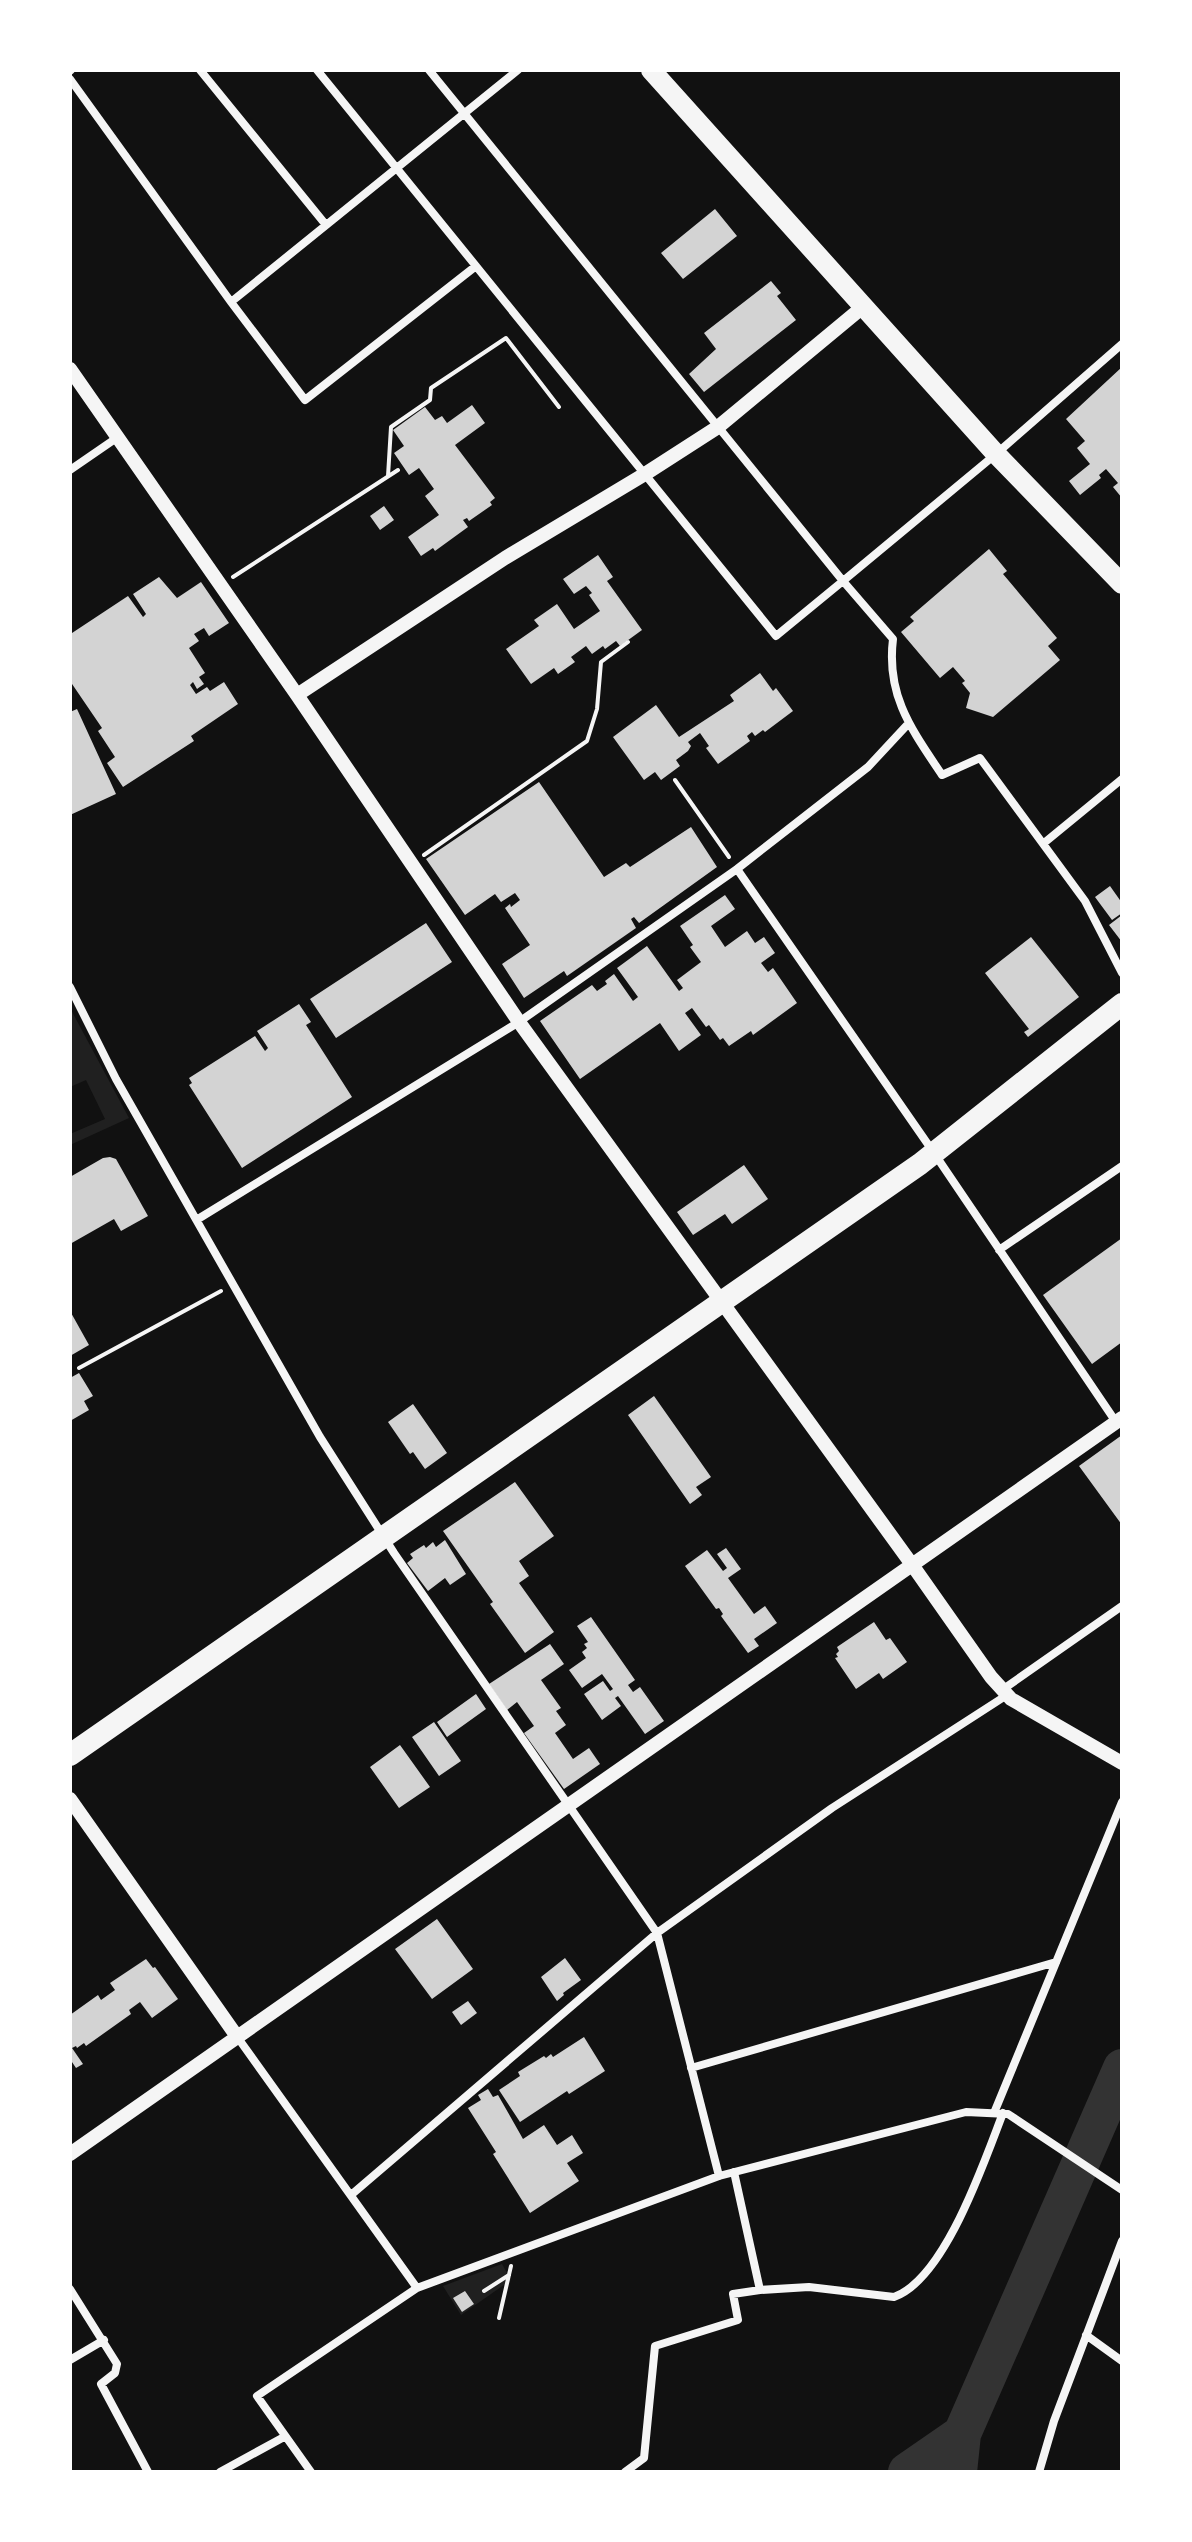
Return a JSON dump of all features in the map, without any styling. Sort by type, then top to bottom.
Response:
[{"type":"highway","points":[[70,1755],[934,1153],[1122,1004]]},
{"type":"main road","points":[[651,70],[996,454],[1122,584]]},
{"type":"street","points":[[200,70],[326,225]]},
{"type":"street","points":[[317,70],[776,636],[996,454],[1122,344]]},
{"type":"street","points":[[429,70],[893,639],[892,679],[908,724],[942,775],[980,758],[1085,901],[1122,973]]},
{"type":"street","points":[[231,302],[518,70]]},
{"type":"street","points":[[70,79],[305,400],[476,266]]},
{"type":"street","points":[[297,695],[505,558],[718,427],[864,306]]},
{"type":"street","points":[[70,369],[519,1022],[1004,1693],[1122,1763]]},
{"type":"street","points":[[70,470],[118,437]]},
{"type":"street","points":[[198,1219],[519,1022],[737,869],[868,767],[908,724]]},
{"type":"street","points":[[1044,843],[1122,779]]},
{"type":"street","points":[[70,2154],[1119,1420],[737,869]]},
{"type":"street","points":[[70,987],[116,1079],[320,1437],[383,1537],[657,1933],[719,2176]]},
{"type":"street","points":[[999,1250],[1122,1166]]},
{"type":"street","points":[[351,2195],[657,1933],[832,1808],[1004,1693],[1122,1606]]},
{"type":"street","points":[[70,1799],[417,2288]]},
{"type":"street","points":[[625,2472],[644,2458],[655,2346],[738,2320],[733,2294],[809,2287],[894,2297],[905,2293],[950,2238],[967,2205],[1056,1962],[1122,1802]]},
{"type":"street","points":[[691,2068],[1056,1962]]},
{"type":"street","points":[[311,2472],[257,2396],[417,2288],[719,2176],[966,2112],[1002,2113],[1122,2190]]},
{"type":"street","points":[[734,2172],[760,2290]]},
{"type":"street","points":[[1039,2472],[1054,2421],[1122,2241]]},
{"type":"street","points":[[70,2289],[117,2364],[115,2373],[101,2384],[148,2472]]},
{"type":"street","points":[[1086,2335],[1122,2361]]},
{"type":"street","points":[[70,2360],[104,2340]]},
{"type":"street","points":[[220,2472],[284,2437]]},
{"type":"path","points":[[388,476],[391,427],[430,400],[431,388],[506,338],[559,407]]},
{"type":"path","points":[[221,585],[398,470]]},
{"type":"path","points":[[412,863],[587,741],[597,709],[601,662],[628,642]]},
{"type":"path","points":[[675,780],[737,869]]},
{"type":"path","points":[[79,1368],[234,1284]]},
{"type":"path","points":[[499,2318],[513,2260]]},
{"type":"path","points":[[484,2291],[509,2275]]},
{"type":"shaded area","points":[[70,1008],[129,1118],[70,1145],[70,1134],[105,1119],[86,1080],[70,1087]]},
{"type":"shaded area","points":[[502,2264],[511,2280],[461,2315],[443,2286]]},
{"type":"building","points":[[715,209],[737,236],[683,279],[661,253]]},
{"type":"building","points":[[771,281],[781,293],[777,296],[796,320],[704,392],[689,374],[716,349],[704,333]]},
{"type":"building","points":[[1122,367],[1122,498],[1113,487],[1118,483],[1106,469],[1099,475],[1101,478],[1080,495],[1069,481],[1090,464],[1077,448],[1085,441],[1066,419]]},
{"type":"building","points":[[472,405],[485,423],[455,445],[495,498],[490,502],[492,505],[469,521],[467,518],[463,520],[468,527],[435,551],[433,548],[421,556],[408,537],[439,515],[425,496],[434,489],[419,468],[409,475],[394,453],[404,446],[393,430],[425,407],[435,420],[442,416],[447,423]]},
{"type":"building","points":[[384,506],[394,520],[380,530],[370,516]]},
{"type":"building","points":[[989,549],[1007,571],[1003,574],[1057,638],[1048,646],[1060,660],[993,717],[966,708],[970,693],[962,683],[965,681],[953,667],[940,678],[901,632],[914,621],[910,617]]},
{"type":"building","points":[[598,555],[613,577],[607,581],[642,630],[620,646],[616,641],[592,654],[586,646],[571,657],[575,662],[558,674],[554,668],[531,684],[506,649],[539,626],[534,620],[557,604],[574,629],[600,611],[586,586],[574,594],[563,579]]},
{"type":"building","points":[[159,577],[177,598],[201,582],[229,623],[209,636],[204,628],[194,634],[199,641],[189,648],[205,673],[199,677],[204,684],[197,689],[193,682],[190,685],[196,694],[207,687],[210,691],[224,682],[238,704],[191,736],[194,741],[123,787],[107,763],[115,757],[98,731],[102,728],[70,681],[70,630],[72,633],[128,596],[143,617],[146,614],[133,594]]},
{"type":"building","points":[[760,673],[793,711],[765,732],[763,730],[755,736],[752,732],[747,736],[750,741],[718,764],[700,733],[688,742],[691,746],[688,751],[676,760],[680,766],[661,780],[655,772],[644,780],[613,737],[656,705],[679,737],[734,701],[730,695]]},
{"type":"building","points":[[77,709],[116,794],[70,815],[70,712]]},
{"type":"building","points":[[539,782],[604,877],[626,863],[630,867],[691,827],[717,867],[639,923],[634,917],[631,919],[636,928],[567,976],[564,971],[524,998],[502,964],[530,945],[505,908],[520,900],[515,893],[501,902],[495,894],[465,915],[426,859]]},
{"type":"building","points":[[1110,886],[1122,903],[1122,913],[1112,920],[1095,897]]},
{"type":"building","points":[[725,895],[735,909],[711,926],[725,947],[747,931],[755,943],[764,937],[775,953],[761,963],[768,972],[773,968],[797,1003],[753,1035],[751,1031],[729,1046],[709,1025],[706,1027],[692,1008],[685,1013],[701,1035],[679,1051],[660,1023],[580,1079],[540,1021],[592,985],[597,991],[614,974],[633,1001],[638,997],[617,968],[647,946],[679,991],[683,988],[677,980],[701,962],[680,926]]},
{"type":"building","points":[[1122,915],[1122,942],[1109,925]]},
{"type":"building","points":[[426,923],[452,962],[336,1038],[310,999]]},
{"type":"building","points":[[1031,937],[1079,997],[1028,1037],[1024,1032],[1029,1029],[985,973]]},
{"type":"building","points":[[299,1004],[311,1022],[306,1025],[352,1097],[242,1168],[189,1085],[192,1083],[189,1078],[255,1036],[265,1051],[268,1048],[257,1031]]},
{"type":"building","points":[[110,1157],[116,1159],[148,1216],[121,1231],[114,1219],[70,1244],[70,1177]]},
{"type":"building","points":[[744,1165],[768,1199],[732,1224],[725,1214],[693,1235],[677,1212]]},
{"type":"building","points":[[1122,1238],[1122,1342],[1092,1364],[1043,1295]]},
{"type":"building","points":[[70,1311],[89,1345],[70,1356]]},
{"type":"building","points":[[79,1373],[93,1396],[84,1401],[89,1410],[70,1421],[70,1378]]},
{"type":"building","points":[[654,1396],[711,1477],[696,1487],[702,1495],[690,1504],[628,1415]]},
{"type":"building","points":[[413,1404],[447,1453],[425,1469],[413,1452],[410,1454],[388,1422]]},
{"type":"building","points":[[1122,1435],[1122,1525],[1079,1466]]},
{"type":"building","points":[[515,1482],[554,1536],[519,1561],[529,1576],[519,1583],[554,1632],[525,1653],[443,1531]]},
{"type":"building","points":[[445,1540],[466,1574],[450,1585],[445,1578],[428,1591],[407,1563],[413,1558],[410,1554],[433,1542],[436,1547]]},
{"type":"building","points":[[726,1548],[741,1569],[728,1578],[754,1614],[765,1606],[777,1623],[754,1639],[759,1646],[748,1653],[721,1616],[723,1614],[719,1608],[716,1609],[685,1566],[707,1550],[723,1571],[727,1568],[717,1554]]},
{"type":"building","points":[[591,1617],[635,1680],[628,1685],[633,1692],[640,1687],[664,1721],[645,1734],[618,1696],[615,1698],[621,1706],[602,1720],[584,1694],[603,1681],[610,1691],[613,1689],[602,1674],[582,1688],[569,1670],[586,1658],[582,1652],[587,1648],[584,1644],[588,1642],[577,1626]]},
{"type":"building","points":[[874,1622],[907,1662],[883,1679],[879,1673],[856,1689],[835,1658],[838,1657],[837,1647]]},
{"type":"building","points":[[550,1644],[564,1664],[541,1680],[561,1708],[556,1711],[566,1725],[555,1733],[573,1759],[589,1748],[600,1764],[564,1789],[524,1733],[534,1726],[517,1702],[507,1710],[489,1684]]},
{"type":"building","points":[[476,1694],[486,1709],[447,1737],[437,1722]]},
{"type":"building","points":[[434,1722],[461,1761],[439,1776],[412,1737]]},
{"type":"building","points":[[400,1745],[430,1787],[399,1808],[370,1767]]},
{"type":"building","points":[[437,1919],[473,1969],[432,1999],[395,1949]]},
{"type":"building","points":[[565,1958],[581,1980],[557,2001],[541,1977]]},
{"type":"building","points":[[146,1959],[178,1999],[152,2018],[140,2002],[129,2010],[131,2014],[86,2046],[84,2043],[72,2048],[83,2064],[76,2068],[70,2059],[70,2015],[98,1995],[101,2000],[115,1990],[110,1983]]},
{"type":"building","points":[[468,2001],[477,2013],[461,2025],[452,2012]]},
{"type":"building","points":[[584,2037],[605,2071],[569,2094],[567,2091],[520,2122],[499,2090],[520,2076],[518,2072],[544,2056],[546,2058],[551,2054],[553,2057]]},
{"type":"building","points":[[488,2089],[493,2097],[498,2095],[523,2139],[544,2125],[557,2145],[572,2135],[583,2153],[567,2163],[579,2181],[530,2213],[468,2108],[481,2100],[478,2095]]},
{"type":"building","points":[[465,2291],[474,2304],[462,2312],[453,2298]]},
{"type":"waterway","points":[[958,2472],[962,2434],[1122,2068]]},
{"type":"waterway","points":[[907,2472],[962,2434]]}]
